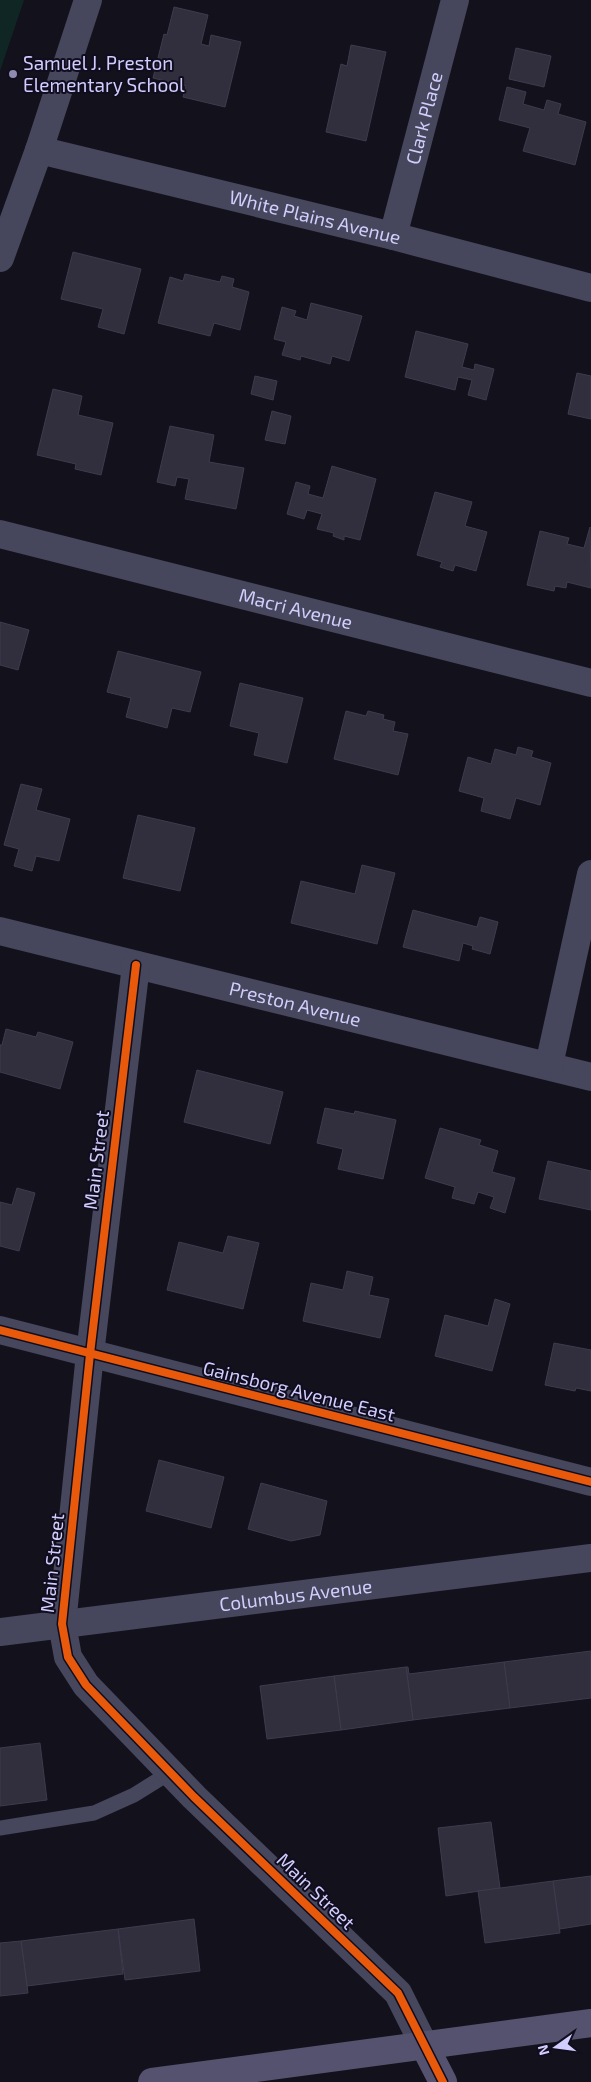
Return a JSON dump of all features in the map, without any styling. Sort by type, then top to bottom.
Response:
[{"type":"street","points":[[0,258],[39,150],[88,0]]},
{"type":"street","name":"Clark Place","points":[[393,236],[455,0]]},
{"type":"street","name":"White Plains Avenue","points":[[39,150],[393,236],[591,288]]},
{"type":"street","name":"Macri Avenue","points":[[0,534],[591,683]]},
{"type":"street","points":[[548,1065],[591,874]]},
{"type":"street","name":"Preston Avenue","points":[[0,931],[591,1077]]},
{"type":"street","name":"Main Street","points":[[136,965],[90,1354],[62,1624],[68,1657],[86,1685],[171,1772],[398,1992],[443,2082]]},
{"type":"street","name":"Gainsborg Avenue East","points":[[2,1334],[90,1354],[591,1482]]},
{"type":"street","name":"Columbus Avenue","points":[[0,1632],[591,1558]]},
{"type":"street","points":[[152,2082],[591,2023]]},
{"type":"lane","points":[[0,1828],[94,1813],[134,1795],[171,1772]]},
{"type":"green space","points":[[0,0],[24,0],[0,71]]},
{"type":"building","points":[[174,7],[208,15],[201,44],[209,46],[211,35],[241,42],[225,107],[183,97],[186,86],[153,78],[164,34],[167,35]]},
{"type":"building","points":[[351,45],[386,52],[366,141],[326,132],[341,64],[347,66]]},
{"type":"building","points":[[516,48],[551,56],[544,87],[509,79]]},
{"type":"building","points":[[507,87],[526,92],[523,104],[544,110],[547,100],[561,104],[558,114],[586,122],[575,165],[523,151],[530,128],[499,120]]},
{"type":"building","points":[[73,252],[141,269],[124,334],[98,327],[103,309],[61,299]]},
{"type":"building","points":[[185,274],[220,282],[222,276],[234,279],[232,287],[249,292],[240,330],[214,323],[210,336],[158,323],[170,277],[183,281]]},
{"type":"building","points":[[311,303],[362,316],[349,361],[332,356],[330,364],[301,356],[300,360],[282,355],[286,342],[274,339],[282,307],[296,311],[294,316],[307,320]]},
{"type":"building","points":[[416,331],[468,344],[462,367],[474,370],[475,364],[494,369],[486,400],[468,395],[472,380],[458,377],[455,390],[405,377]]},
{"type":"building","points":[[577,373],[591,376],[591,419],[568,414]]},
{"type":"building","points":[[255,376],[277,381],[273,400],[251,394]]},
{"type":"building","points":[[53,389],[82,396],[78,415],[113,423],[101,475],[75,469],[76,464],[37,455]]},
{"type":"building","points":[[272,411],[291,416],[285,444],[265,440]]},
{"type":"building","points":[[170,426],[214,435],[209,462],[244,468],[236,509],[185,499],[189,479],[177,477],[175,486],[157,482]]},
{"type":"building","points":[[332,466],[376,479],[360,540],[344,536],[344,540],[333,536],[334,533],[317,529],[322,514],[307,510],[304,519],[287,514],[296,482],[310,486],[308,494],[323,498]]},
{"type":"building","points":[[435,492],[472,502],[465,526],[487,532],[476,571],[455,565],[453,571],[440,567],[442,562],[417,555]]},
{"type":"building","points":[[590,527],[591,588],[567,582],[566,588],[555,586],[554,591],[527,585],[540,531],[569,538],[567,544],[584,548]]},
{"type":"building","points":[[0,622],[29,630],[18,670],[0,665]]},
{"type":"building","points":[[118,651],[201,672],[190,712],[172,708],[167,728],[126,717],[131,698],[107,692]]},
{"type":"building","points":[[240,683],[303,698],[287,763],[254,755],[259,733],[230,726]]},
{"type":"building","points":[[346,711],[366,716],[368,711],[384,715],[383,719],[395,722],[393,731],[408,734],[398,775],[334,759]]},
{"type":"building","points":[[518,747],[533,751],[531,757],[551,763],[540,805],[516,798],[510,819],[481,811],[484,798],[459,791],[468,757],[491,764],[495,749],[516,755]]},
{"type":"building","points":[[21,784],[42,789],[36,810],[70,819],[59,861],[36,856],[32,871],[14,866],[19,849],[4,845]]},
{"type":"building","points":[[138,815],[195,828],[180,891],[123,878]]},
{"type":"building","points":[[362,865],[395,873],[377,944],[291,923],[301,881],[355,894]]},
{"type":"building","points":[[413,910],[477,927],[480,917],[498,922],[490,954],[472,949],[473,946],[463,943],[459,961],[403,947]]},
{"type":"building","points":[[6,1029],[36,1037],[38,1032],[73,1042],[60,1089],[0,1072],[0,1045],[2,1045]]},
{"type":"building","points":[[197,1070],[283,1092],[270,1144],[184,1122]]},
{"type":"building","points":[[325,1108],[354,1114],[355,1111],[396,1120],[383,1179],[338,1169],[343,1149],[317,1143]]},
{"type":"building","points":[[440,1128],[481,1140],[479,1145],[498,1151],[492,1172],[515,1178],[505,1213],[490,1208],[494,1197],[478,1192],[474,1204],[452,1198],[455,1187],[425,1178]]},
{"type":"building","points":[[548,1161],[591,1171],[591,1210],[539,1199]]},
{"type":"building","points":[[17,1188],[35,1193],[19,1251],[0,1246],[0,1202],[12,1205]]},
{"type":"building","points":[[228,1236],[259,1243],[243,1309],[167,1290],[179,1242],[223,1253]]},
{"type":"building","points":[[347,1271],[373,1277],[369,1295],[389,1299],[380,1338],[303,1321],[311,1283],[343,1290]]},
{"type":"building","points":[[495,1299],[510,1304],[492,1371],[435,1356],[445,1315],[488,1326]]},
{"type":"building","points":[[554,1343],[591,1350],[591,1391],[576,1388],[575,1391],[545,1385]]},
{"type":"building","points":[[159,1460],[224,1477],[211,1528],[146,1511]]},
{"type":"building","points":[[261,1483],[327,1501],[320,1535],[291,1541],[248,1529]]},
{"type":"building","points":[[591,1651],[591,1698],[510,1708],[504,1662]]},
{"type":"building","points":[[504,1662],[510,1708],[413,1720],[406,1667],[408,1667],[409,1674]]},
{"type":"building","points":[[406,1667],[413,1720],[341,1730],[334,1676]]},
{"type":"building","points":[[334,1676],[341,1730],[267,1739],[260,1686]]},
{"type":"building","points":[[40,1743],[47,1800],[0,1806],[0,1748]]},
{"type":"building","points":[[491,1822],[500,1888],[446,1896],[438,1828]]},
{"type":"building","points":[[591,1876],[591,1924],[560,1929],[553,1881]]},
{"type":"building","points":[[553,1881],[560,1933],[485,1943],[478,1891]]},
{"type":"building","points":[[194,1919],[200,1971],[125,1980],[118,1929]]},
{"type":"building","points":[[118,1929],[123,1974],[27,1986],[21,1941]]},
{"type":"building","points":[[21,1941],[28,1993],[0,1996],[0,1943]]},
{"type":"cycle path","points":[[136,965],[90,1354],[62,1624],[68,1657],[86,1685],[194,1797],[398,1993],[443,2082]]},
{"type":"cycle path","points":[[0,1330],[591,1482]]},
{"type":"place","name":"Samuel J. Preston Elementary School","points":[[13,74]]}]
